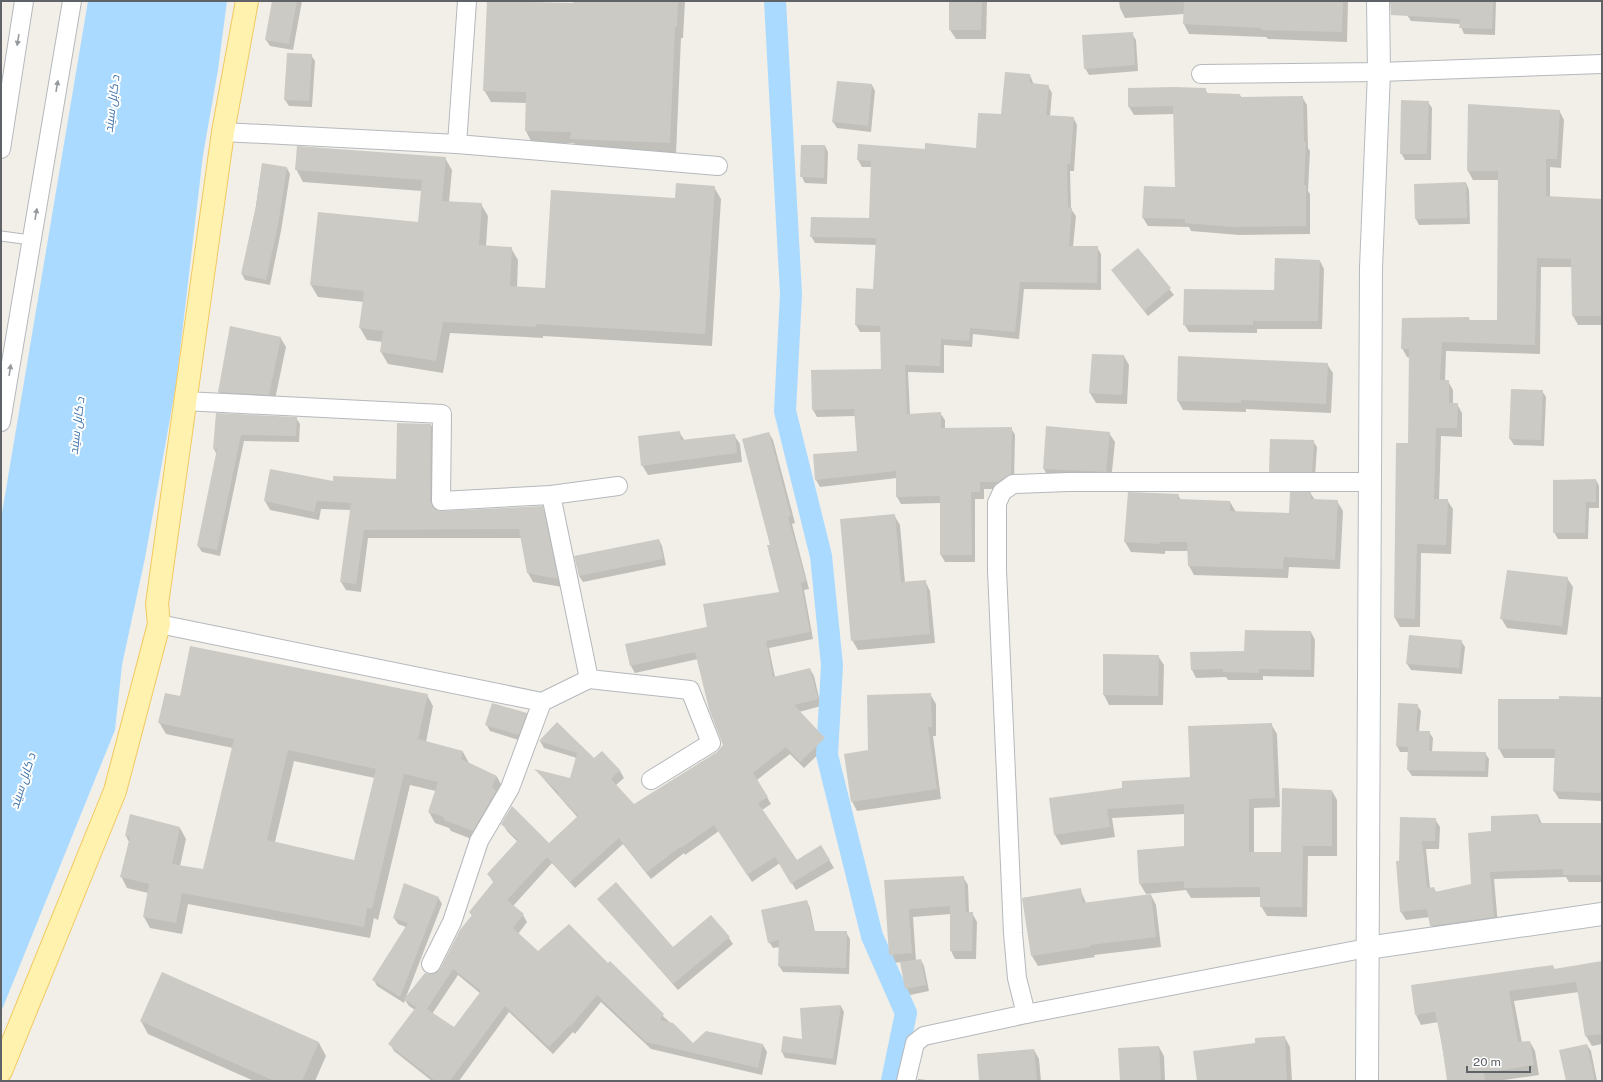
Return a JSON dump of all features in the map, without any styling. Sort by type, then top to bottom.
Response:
[{"type":"main road","points":[[1,1071],[115,791],[159,624],[156,604],[184,401],[223,132],[247,1]]},
{"type":"main road","points":[[1367,1081],[1371,268],[1378,72],[1378,1]]},
{"type":"main road","points":[[1367,948],[1602,914]]},
{"type":"street","points":[[1,149],[24,1]]},
{"type":"street","points":[[1,422],[72,1]]},
{"type":"street","points":[[457,144],[467,1]]},
{"type":"street","points":[[1201,74],[1378,72],[1602,64]]},
{"type":"street","points":[[223,132],[457,144],[718,166]]},
{"type":"street","points":[[184,401],[442,414],[441,501],[551,496],[618,486]]},
{"type":"street","points":[[1026,1014],[1017,978],[1012,909],[996,570],[997,503],[1002,492],[1012,484],[1068,482],[1370,482]]},
{"type":"street","points":[[551,496],[589,679]]},
{"type":"street","points":[[159,624],[542,702],[589,679],[690,690],[711,743],[651,780]]},
{"type":"street","points":[[430,964],[452,922],[479,841],[510,788],[542,702]]},
{"type":"street","points":[[906,1081],[916,1043],[920,1038],[1026,1014],[1367,948]]},
{"type":"lane","points":[[1,236],[31,240]]},
{"type":"water","name":"د کابل سيند","points":[[88,1],[227,1],[218,70],[203,155],[176,385],[145,558],[122,665],[115,730],[1,1012],[1,519]]},
{"type":"building","points":[[272,1],[297,1],[289,44],[265,40]]},
{"type":"building","points":[[487,1],[573,3],[573,1],[678,1],[677,27],[675,27],[670,143],[570,139],[571,132],[525,131],[526,92],[483,91]]},
{"type":"building","points":[[949,1],[982,1],[981,30],[949,30]]},
{"type":"building","points":[[1184,1],[1343,1],[1342,32],[1261,30],[1261,28],[1183,24]]},
{"type":"building","points":[[1390,1],[1493,1],[1492,29],[1459,28],[1460,19],[1391,15]]},
{"type":"building","points":[[1133,32],[1135,65],[1084,69],[1082,35]]},
{"type":"building","points":[[287,53],[312,54],[309,101],[284,100]]},
{"type":"building","points":[[1005,72],[1030,74],[1030,83],[1049,85],[1046,115],[1074,117],[1070,164],[1067,164],[1068,207],[1072,208],[1069,246],[1098,246],[1097,283],[1020,282],[1015,332],[970,328],[969,341],[941,339],[940,366],[905,365],[907,414],[941,412],[941,428],[1012,427],[1011,474],[998,482],[980,482],[980,492],[971,492],[972,555],[940,555],[940,496],[896,497],[896,471],[815,480],[813,454],[857,451],[854,409],[812,410],[811,370],[881,369],[880,326],[855,325],[856,288],[873,289],[876,238],[810,237],[811,217],[869,218],[871,161],[857,160],[858,144],[925,149],[925,143],[976,148],[978,113],[1001,114]]},
{"type":"building","points":[[837,81],[872,84],[868,126],[832,122]]},
{"type":"building","points":[[1128,88],[1206,88],[1206,93],[1240,94],[1240,97],[1303,96],[1304,142],[1306,142],[1304,185],[1306,185],[1306,226],[1233,227],[1185,223],[1185,219],[1142,218],[1144,186],[1175,187],[1173,106],[1128,107]]},
{"type":"building","points":[[1401,100],[1429,101],[1427,154],[1400,154]]},
{"type":"building","points":[[1468,104],[1560,110],[1557,159],[1546,159],[1546,196],[1602,199],[1602,316],[1572,316],[1571,259],[1537,258],[1535,345],[1442,342],[1440,380],[1449,380],[1449,403],[1458,403],[1457,428],[1436,428],[1434,499],[1448,499],[1446,545],[1417,544],[1415,619],[1394,618],[1396,443],[1408,443],[1409,349],[1401,349],[1402,318],[1469,317],[1469,320],[1497,320],[1498,171],[1467,171]]},
{"type":"building","points":[[801,145],[825,145],[824,178],[800,177]]},
{"type":"building","points":[[297,146],[446,157],[442,201],[482,203],[479,245],[512,247],[510,286],[545,288],[551,190],[675,198],[676,183],[715,186],[705,334],[536,324],[536,327],[443,322],[436,361],[380,352],[383,331],[359,328],[364,291],[310,285],[318,212],[418,222],[422,180],[295,170]]},
{"type":"building","points":[[262,163],[287,167],[278,225],[266,280],[241,274],[256,206]]},
{"type":"building","points":[[1466,182],[1467,218],[1415,219],[1414,184]]},
{"type":"building","points":[[1138,248],[1171,288],[1144,311],[1111,270]]},
{"type":"building","points":[[1275,258],[1320,260],[1318,321],[1253,321],[1253,325],[1183,325],[1184,289],[1274,290]]},
{"type":"building","points":[[230,326],[281,337],[269,395],[218,392]]},
{"type":"building","points":[[1092,354],[1124,355],[1122,395],[1089,393]]},
{"type":"building","points":[[1178,356],[1328,363],[1326,404],[1241,400],[1241,403],[1177,401]]},
{"type":"building","points":[[1511,389],[1543,390],[1541,440],[1509,439]]},
{"type":"building","points":[[216,413],[297,417],[296,436],[241,435],[217,550],[197,546],[217,449],[213,449]]},
{"type":"building","points":[[397,423],[431,424],[430,501],[436,510],[442,511],[543,506],[558,579],[527,573],[519,529],[364,530],[356,584],[340,582],[351,503],[317,501],[314,512],[264,501],[270,469],[333,481],[333,476],[396,479]]},
{"type":"building","points":[[1046,426],[1110,432],[1106,472],[1043,469]]},
{"type":"building","points":[[680,431],[681,440],[735,434],[737,453],[641,466],[638,436]]},
{"type":"building","points":[[769,432],[791,516],[788,517],[806,581],[801,583],[810,632],[766,641],[773,677],[810,668],[818,699],[794,705],[825,738],[800,762],[786,747],[753,773],[768,797],[758,803],[797,860],[821,845],[830,860],[791,884],[775,857],[747,875],[714,825],[681,848],[680,847],[646,873],[619,838],[570,882],[547,857],[507,900],[524,914],[513,928],[538,951],[569,924],[608,963],[610,961],[664,1014],[660,1020],[673,1023],[693,1043],[706,1031],[763,1044],[758,1068],[646,1042],[597,995],[570,1027],[569,1026],[549,1047],[505,1006],[450,1081],[435,1081],[388,1044],[416,1007],[404,999],[425,973],[432,974],[440,969],[460,930],[472,915],[469,912],[494,881],[487,874],[518,840],[501,824],[512,806],[549,843],[578,816],[557,794],[559,793],[534,769],[570,778],[577,753],[539,741],[557,722],[594,758],[602,751],[620,770],[611,779],[634,804],[717,752],[723,745],[709,709],[695,652],[630,666],[625,644],[707,627],[703,604],[779,592],[767,545],[770,545],[742,439]],"holes":[[[453,969],[481,991],[454,1027],[427,1009]]]},
{"type":"building","points":[[1270,439],[1314,440],[1312,472],[1269,472]]},
{"type":"building","points":[[1596,479],[1596,502],[1586,502],[1585,533],[1553,533],[1553,480]]},
{"type":"building","points":[[1128,492],[1179,494],[1178,499],[1230,501],[1230,511],[1289,513],[1290,492],[1311,492],[1311,499],[1338,500],[1335,560],[1284,557],[1283,569],[1188,566],[1187,542],[1160,542],[1160,544],[1124,542]]},
{"type":"building","points":[[895,514],[901,582],[926,580],[930,634],[851,641],[840,519]]},
{"type":"building","points":[[659,539],[663,559],[579,576],[574,556]]},
{"type":"building","points":[[1507,570],[1568,577],[1562,626],[1500,619]]},
{"type":"building","points":[[1245,630],[1311,631],[1311,670],[1259,669],[1259,673],[1223,672],[1223,669],[1191,670],[1190,652],[1244,651]]},
{"type":"building","points":[[1409,635],[1462,640],[1459,668],[1406,664]]},
{"type":"building","points":[[190,646],[428,694],[418,739],[463,751],[461,759],[497,776],[492,787],[496,791],[473,831],[444,820],[444,817],[428,812],[438,782],[404,774],[372,909],[367,908],[364,927],[182,893],[176,923],[143,917],[149,884],[120,877],[130,837],[125,836],[130,814],[180,827],[172,864],[203,869],[234,739],[158,723],[165,693],[180,696]],"holes":[[[288,750],[376,769],[354,860],[267,840]]]},
{"type":"building","points":[[1103,654],[1159,655],[1158,696],[1103,695]]},
{"type":"building","points":[[931,693],[932,727],[928,727],[937,789],[851,802],[844,754],[868,750],[867,695]]},
{"type":"building","points":[[1559,696],[1602,697],[1602,793],[1553,791],[1555,749],[1498,749],[1498,699],[1559,699]]},
{"type":"building","points":[[492,703],[527,713],[519,735],[485,725]]},
{"type":"building","points":[[1398,703],[1418,704],[1416,731],[1430,731],[1429,751],[1486,752],[1485,771],[1407,770],[1408,747],[1396,746]]},
{"type":"building","points":[[1272,723],[1275,798],[1249,799],[1249,852],[1281,852],[1282,788],[1332,790],[1332,846],[1303,846],[1302,907],[1260,907],[1260,887],[1184,888],[1184,881],[1139,884],[1137,850],[1184,846],[1184,804],[1107,809],[1110,827],[1054,835],[1049,798],[1122,788],[1122,781],[1190,777],[1188,726]]},
{"type":"building","points":[[1538,814],[1539,823],[1602,823],[1602,875],[1563,875],[1563,869],[1490,872],[1494,917],[1430,926],[1427,909],[1400,912],[1396,861],[1399,861],[1400,817],[1436,818],[1435,841],[1422,841],[1427,888],[1434,887],[1435,892],[1471,884],[1468,833],[1491,831],[1491,816]]},
{"type":"building","points":[[964,876],[966,912],[973,912],[972,951],[950,951],[950,906],[909,909],[912,953],[889,955],[884,880]]},
{"type":"building","points":[[616,882],[673,947],[711,915],[730,937],[673,984],[597,899]]},
{"type":"building","points":[[404,883],[439,897],[400,997],[372,980],[408,923],[393,918]]},
{"type":"building","points":[[1081,888],[1083,903],[1151,894],[1156,937],[1090,945],[1090,947],[1031,956],[1022,898]]},
{"type":"building","points":[[807,900],[814,931],[847,931],[846,968],[778,966],[779,940],[768,943],[761,910]]},
{"type":"building","points":[[921,959],[926,985],[905,989],[900,962]]},
{"type":"building","points":[[1602,961],[1602,1034],[1585,1036],[1576,982],[1509,991],[1518,1042],[1530,1041],[1534,1065],[1484,1073],[1485,1081],[1447,1081],[1442,1044],[1435,1012],[1415,1015],[1411,985],[1553,965],[1554,969]]},
{"type":"building","points":[[162,972],[319,1042],[302,1081],[274,1081],[140,1021]]},
{"type":"building","points":[[841,1005],[833,1059],[781,1052],[783,1036],[802,1039],[800,1008]]},
{"type":"building","points":[[1285,1036],[1287,1081],[1197,1081],[1193,1051],[1255,1043],[1255,1038]]},
{"type":"building","points":[[1587,1044],[1595,1081],[1566,1081],[1559,1050]]},
{"type":"building","points":[[1159,1046],[1161,1081],[1120,1081],[1118,1048]]},
{"type":"building","points":[[1034,1049],[1037,1081],[979,1081],[977,1054]]},
{"type":"waterway","points":[[775,1],[791,294],[785,411],[821,556],[832,665],[827,755],[872,936],[906,1013],[892,1081]]}]
